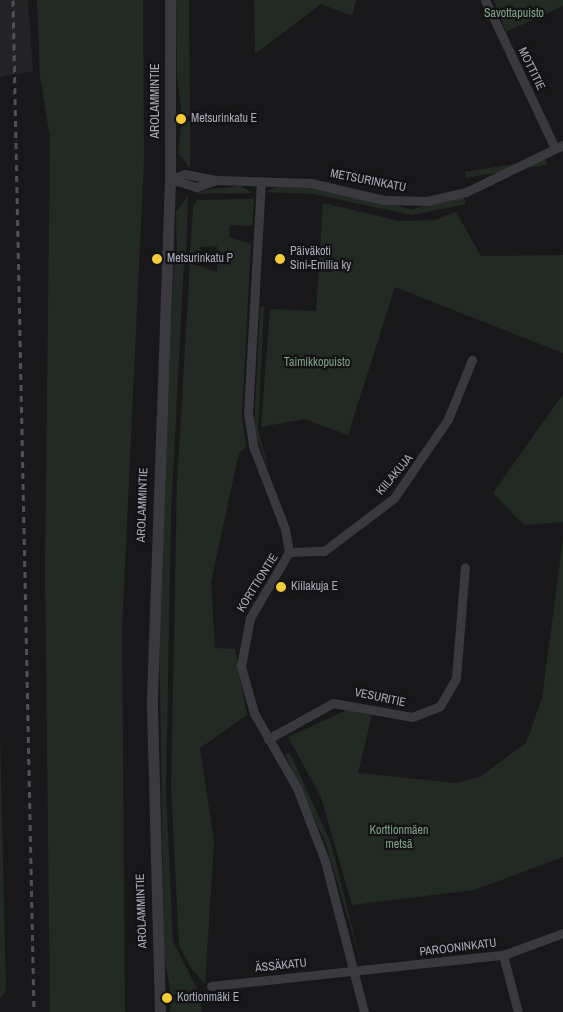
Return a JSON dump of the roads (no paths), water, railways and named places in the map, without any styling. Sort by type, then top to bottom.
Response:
[{"type":"street","name":"AROLAMMINTIE","points":[[160,1012],[152,698],[170,179],[170,0]]},
{"type":"street","name":"MOTTITIE","points":[[485,0],[559,146]]},
{"type":"street","name":"METSURINKATU","points":[[170,179],[185,174],[216,180],[311,183],[399,202],[427,201],[466,192],[559,146]]},
{"type":"street","name":"KORTTIONTIE","points":[[261,181],[249,433],[285,529],[289,552],[282,571],[255,607],[242,652],[247,696],[313,827],[364,1012]]},
{"type":"street","name":"KIILAKUJA","points":[[289,552],[324,551],[394,498],[448,419],[472,360]]},
{"type":"street","name":"VESURITIE","points":[[268,739],[333,703],[412,717],[440,706],[456,678],[465,567]]},
{"type":"street","name":"PAROONINKATU","points":[[354,971],[502,955],[563,933]]},
{"type":"street","points":[[502,955],[518,1012]]},
{"type":"street","name":"ÄSSÄKATU","points":[[211,986],[354,971]]},
{"type":"railway","points":[[13,0],[34,1012]]},
{"type":"place","name":"Metsurinkatu E","points":[[181,119]]},
{"type":"place","name":"Metsurinkatu P","points":[[157,259]]},
{"type":"place","name":"Päiväkoti Sini-Emilia ky","points":[[280,259]]},
{"type":"place","name":"Kiilakuja E","points":[[281,587]]},
{"type":"place","name":"Kortionmäki E","points":[[167,998]]},
{"type":"park label","name":"Savottapuisto","points":[[514,14]]},
{"type":"park label","name":"Taimikkopuisto","points":[[317,363]]},
{"type":"park label","name":"Korttionmäen metsä","points":[[399,838]]}]
